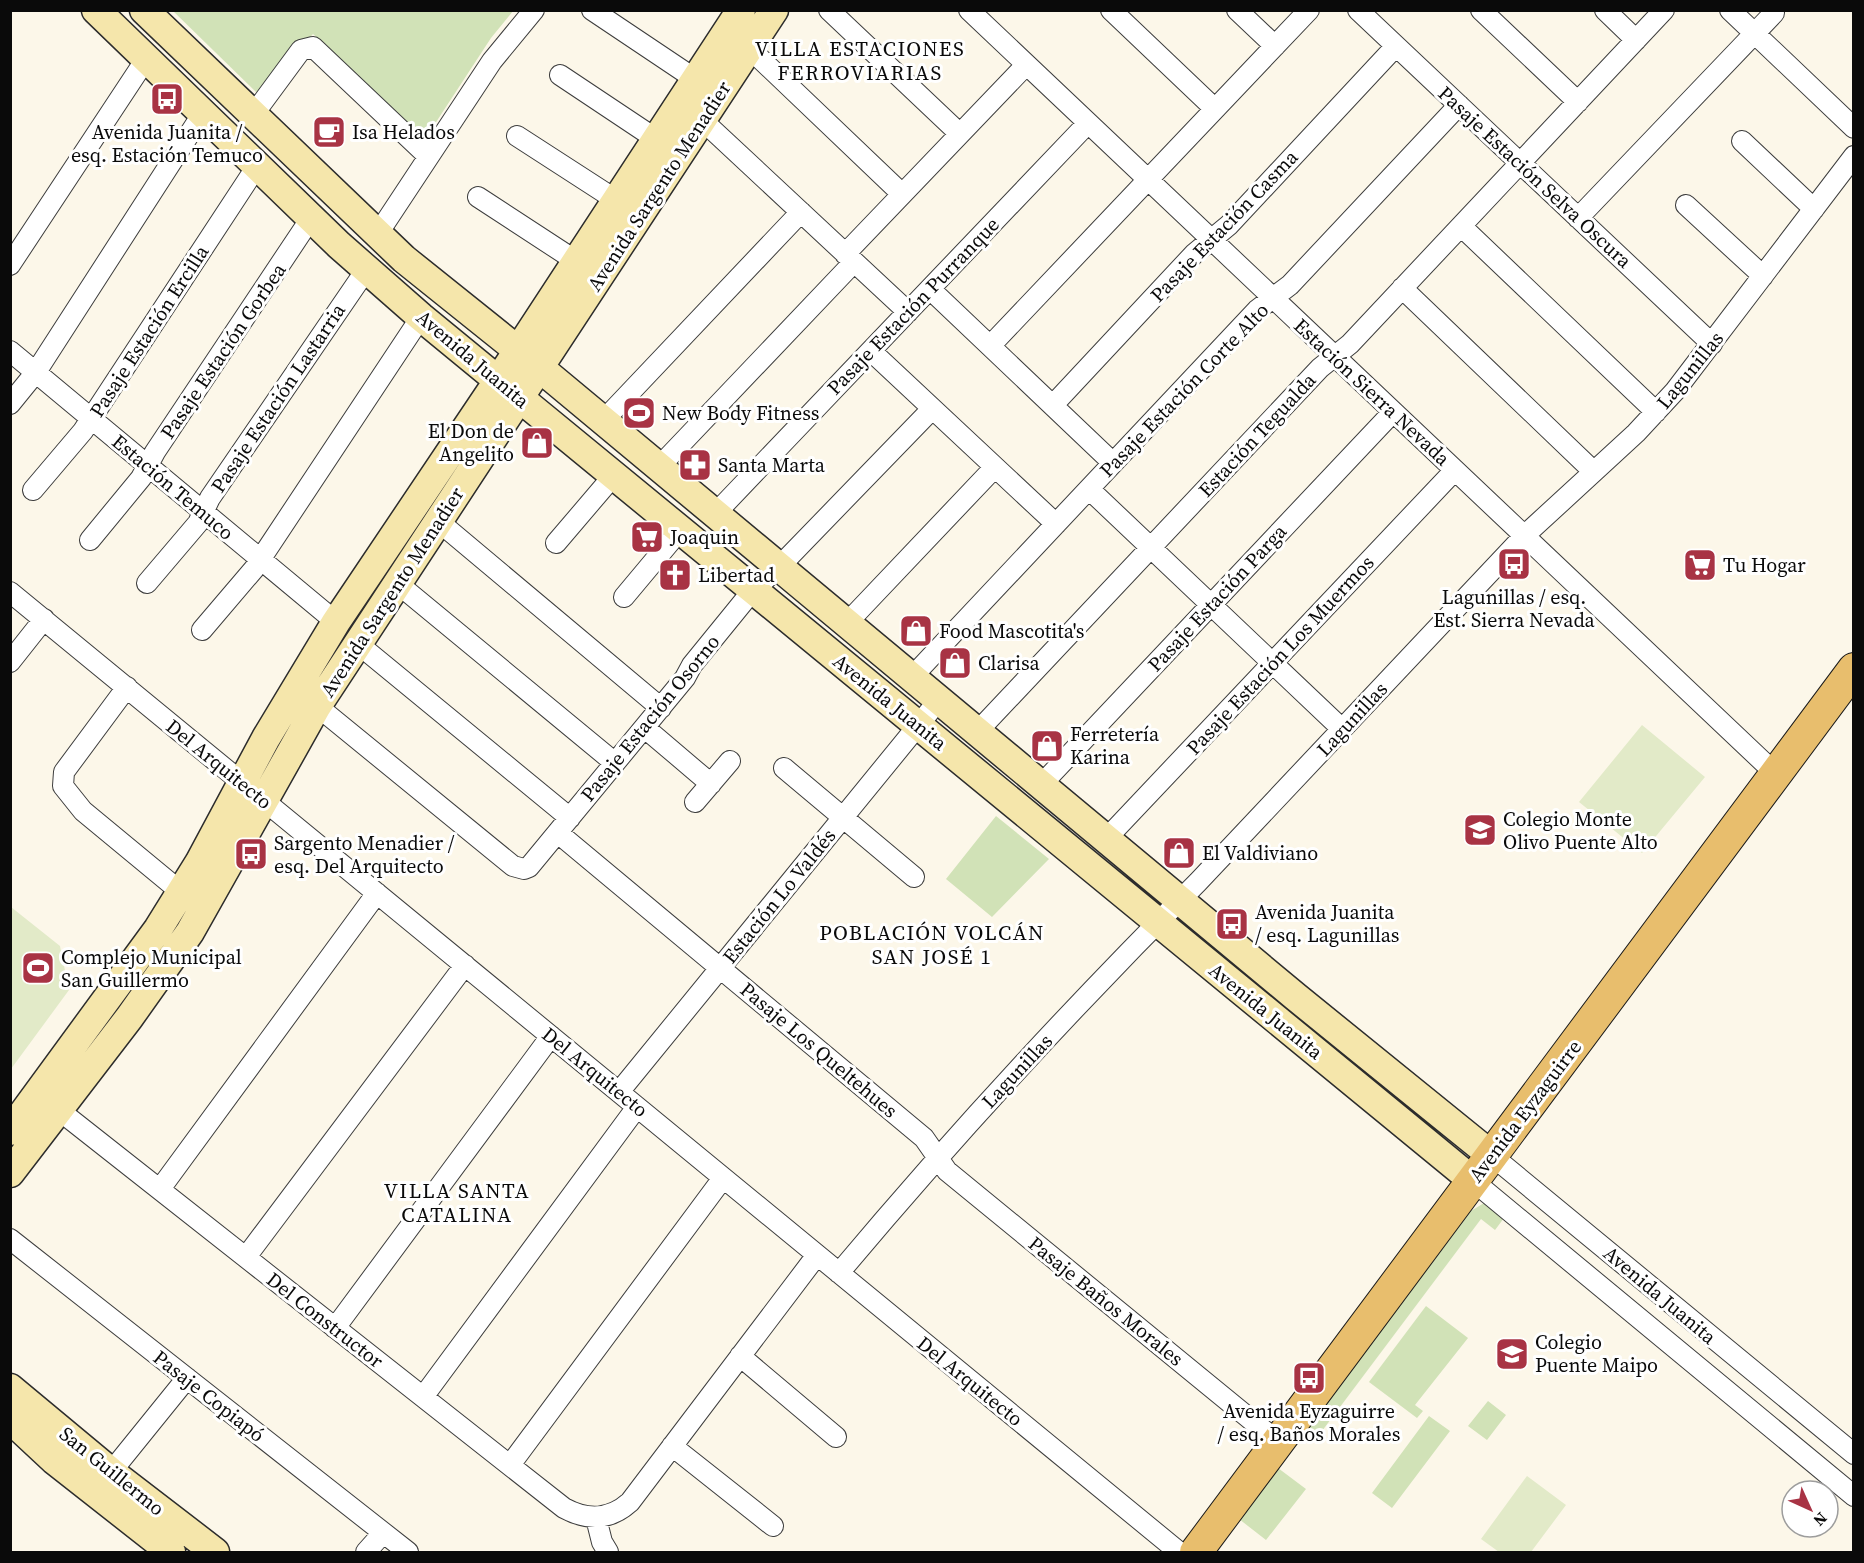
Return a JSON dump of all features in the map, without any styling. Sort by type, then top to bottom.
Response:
[{"type":"main road","name":"Avenida Juanita","points":[[96,10],[366,270],[421,317],[1472,1180]]},
{"type":"main road","name":"Avenida Juanita","points":[[144,10],[377,235],[1180,901],[1491,1155]]},
{"type":"main road","name":"Avenida Sargento Menadier","points":[[10,1173],[60,1111],[190,932],[254,792],[266,738],[336,622],[509,389],[540,368],[774,10]]},
{"type":"main road","name":"Avenida Sargento Menadier","points":[[10,1131],[133,964],[181,892],[317,706],[438,521],[509,389],[518,351],[696,79],[734,13]]},
{"type":"main road","name":"Avenida Eyzaguirre","points":[[1196,1552],[1854,669]]},
{"type":"main road","name":"San Guillermo","points":[[10,1388],[111,1472],[215,1552]]},
{"type":"main road","name":"San Guillermo","points":[[10,1419],[54,1460],[171,1552]]},
{"type":"street","points":[[377,235],[492,61],[534,10]]},
{"type":"street","points":[[592,10],[696,79]]},
{"type":"street","points":[[829,10],[960,134]]},
{"type":"street","name":"Estación Sierra Nevada","points":[[969,10],[1776,774]]},
{"type":"street","points":[[1111,10],[1215,109]]},
{"type":"street","points":[[1237,10],[1275,46]]},
{"type":"street","points":[[990,346],[1309,10]]},
{"type":"street","name":"Pasaje Estación Selva Oscura","points":[[1358,10],[1712,344]]},
{"type":"street","points":[[1481,10],[1578,102]]},
{"type":"street","points":[[1605,10],[1636,40]]},
{"type":"street","name":"Estación Tegualda","points":[[977,732],[1320,368],[1350,344],[1664,10]]},
{"type":"street","points":[[1730,10],[1854,128]]},
{"type":"street","points":[[1578,218],[1774,13]]},
{"type":"street","name":"Pasaje Estación Casma","points":[[1053,405],[1194,254],[1228,225],[1396,46]]},
{"type":"street","points":[[253,114],[301,50],[313,47],[428,156]]},
{"type":"street","points":[[749,48],[902,194]]},
{"type":"street","points":[[10,265],[146,58]]},
{"type":"street","points":[[658,468],[849,258],[902,194],[1026,65]]},
{"type":"street","points":[[560,75],[656,139]]},
{"type":"street","name":"Pasaje Estación Corte Alto","points":[[911,678],[1257,310],[1290,285],[1459,105]]},
{"type":"street","points":[[10,404],[36,372],[204,113]]},
{"type":"street","points":[[702,120],[908,312]]},
{"type":"street","name":"Pasaje Estación Purranque","points":[[714,515],[1088,123]]},
{"type":"street","points":[[517,136],[616,200]]},
{"type":"street","points":[[1742,141],[1814,209]]},
{"type":"street","name":"Lagunillas","points":[[839,1273],[938,1157],[1156,921],[1180,901],[1524,536],[1656,412],[1712,344],[1854,156]]},
{"type":"street","name":"Pasaje Estación Ercilla","points":[[33,490],[84,431],[257,166]]},
{"type":"street","points":[[478,196],[576,261]]},
{"type":"street","points":[[1686,205],[1763,276]]},
{"type":"street","points":[[602,422],[801,213]]},
{"type":"street","name":"Pasaje Estación Gorbea","points":[[90,540],[141,478],[311,218]]},
{"type":"street","points":[[1461,226],[1656,412]]},
{"type":"street","name":"Pasaje Estación Lastarria","points":[[147,583],[198,523],[203,512],[366,270]]},
{"type":"street","points":[[1402,288],[1593,471]]},
{"type":"street","points":[[930,289],[1113,463]]},
{"type":"street","points":[[202,630],[260,559],[421,317]]},
{"type":"street","name":"Estación Temuco","points":[[10,351],[336,622]]},
{"type":"street","points":[[870,351],[1056,524]]},
{"type":"street","name":"Pasaje Estación Osorno","points":[[317,706],[513,866],[524,869],[533,863],[662,708],[753,590],[778,568],[932,409]]},
{"type":"street","name":"Pasaje Estación Parga","points":[[1041,785],[1393,412]]},
{"type":"street","points":[[846,624],[995,467]]},
{"type":"street","name":"Pasaje Estación Los Muermos","points":[[1106,839],[1455,470]]},
{"type":"street","points":[[556,543],[614,475]]},
{"type":"street","points":[[1089,489],[1342,729]]},
{"type":"street","points":[[438,521],[662,708]]},
{"type":"street","points":[[624,597],[680,530]]},
{"type":"street","points":[[397,583],[615,763]]},
{"type":"street","name":"Del Arquitecto","points":[[10,592],[1179,1552]]},
{"type":"street","points":[[10,662],[44,619]]},
{"type":"street","name":"Pasaje Los Queltehues","points":[[357,643],[720,968],[924,1138],[938,1157]]},
{"type":"street","points":[[127,687],[64,772],[63,786],[83,811],[181,892]]},
{"type":"street","name":"Estación Lo Valdés","points":[[619,1092],[938,700]]},
{"type":"street","points":[[645,728],[711,784]]},
{"type":"street","points":[[695,802],[730,761]]},
{"type":"street","points":[[784,768],[914,876]]},
{"type":"street","points":[[159,1190],[377,893]]},
{"type":"street","points":[[246,1257],[465,965]]},
{"type":"street","points":[[335,1328],[551,1036]]},
{"type":"street","points":[[423,1397],[637,1107]]},
{"type":"street","name":"Del Constructor","points":[[60,1111],[564,1508],[574,1514],[596,1518]]},
{"type":"street","name":"Avenida Juanita","points":[[1491,1155],[1854,1454]]},
{"type":"street","name":"Pasaje Baños Morales","points":[[938,1157],[947,1171],[1278,1441]]},
{"type":"street","points":[[510,1466],[723,1178]]},
{"type":"street","name":"Avenida Juanita","points":[[1472,1180],[1854,1496]]},
{"type":"street","name":"Pasaje Copiapó","points":[[10,1239],[408,1552]]},
{"type":"street","points":[[608,1552],[602,1542],[596,1518],[614,1513],[630,1502],[817,1255]]},
{"type":"street","name":"Avenida Juanita","points":[[1704,1371],[1716,1362],[1722,1346]]},
{"type":"street","points":[[740,1356],[836,1437]]},
{"type":"street","points":[[111,1472],[187,1378]]},
{"type":"street","points":[[672,1446],[772,1526]]},
{"type":"street","points":[[366,1552],[383,1533]]},
{"type":"green space","points":[[173,11],[513,11],[491,38],[425,139],[313,34],[258,94]]},
{"type":"green space","points":[[1642,725],[1705,777],[1642,853],[1579,802]]},
{"type":"green space","points":[[996,816],[1049,859],[992,917],[946,879]]},
{"type":"green space","name":"Complejo Municipal San Guillermo","points":[[11,907],[60,946],[69,990],[11,1069]]},
{"type":"green space","points":[[1484,1203],[1504,1218],[1495,1230],[1481,1219],[1319,1435],[1309,1427],[1471,1211]]},
{"type":"green space","points":[[1426,1306],[1468,1338],[1415,1405],[1423,1411],[1417,1418],[1369,1382]]},
{"type":"green space","points":[[1488,1401],[1506,1415],[1487,1440],[1468,1426]]},
{"type":"green space","points":[[1429,1416],[1450,1431],[1392,1508],[1372,1493]]},
{"type":"green space","points":[[1278,1468],[1306,1489],[1266,1540],[1239,1519]]},
{"type":"green space","points":[[1527,1476],[1566,1505],[1531,1552],[1499,1552],[1481,1539]]},
{"type":"place","name":"Avenida Juanita / esq. Estación Temuco","points":[[167,99]]},
{"type":"place","name":"Isa Helados","points":[[329,132]]},
{"type":"place","name":"New Body Fitness","points":[[639,413]]},
{"type":"place","name":"El Don de Angelito","points":[[537,443]]},
{"type":"place","name":"Santa Marta","points":[[695,465]]},
{"type":"place","name":"Joaquin","points":[[647,537]]},
{"type":"place","name":"Lagunillas / esq. Est. Sierra Nevada","points":[[1514,564]]},
{"type":"place","name":"Tu Hogar","points":[[1700,565]]},
{"type":"place","name":"Libertad","points":[[675,575]]},
{"type":"place","name":"Food Mascotita's","points":[[916,631]]},
{"type":"place","name":"Clarisa","points":[[955,663]]},
{"type":"place","name":"Ferretería Karina","points":[[1047,746]]},
{"type":"place","name":"Colegio Monte Olivo Puente Alto","points":[[1480,830]]},
{"type":"place","name":"El Valdiviano","points":[[1179,853]]},
{"type":"place","name":"Sargento Menadier / esq. Del Arquitecto","points":[[251,854]]},
{"type":"place","name":"Avenida Juanita / esq. Lagunillas","points":[[1232,924]]},
{"type":"place","name":"Complejo Municipal San Guillermo","points":[[38,968]]},
{"type":"place","name":"Colegio Puente Maipo","points":[[1512,1354]]},
{"type":"place","name":"Avenida Eyzaguirre / esq. Baños Morales","points":[[1309,1378]]},
{"type":"district","name":"VILLA ESTACIONES FERROVIARIAS","points":[[860,60]]},
{"type":"district","name":"POBLACIÓN VOLCÁN SAN JOSÉ 1","points":[[932,944]]},
{"type":"district","name":"VILLA SANTA CATALINA","points":[[457,1202]]}]
